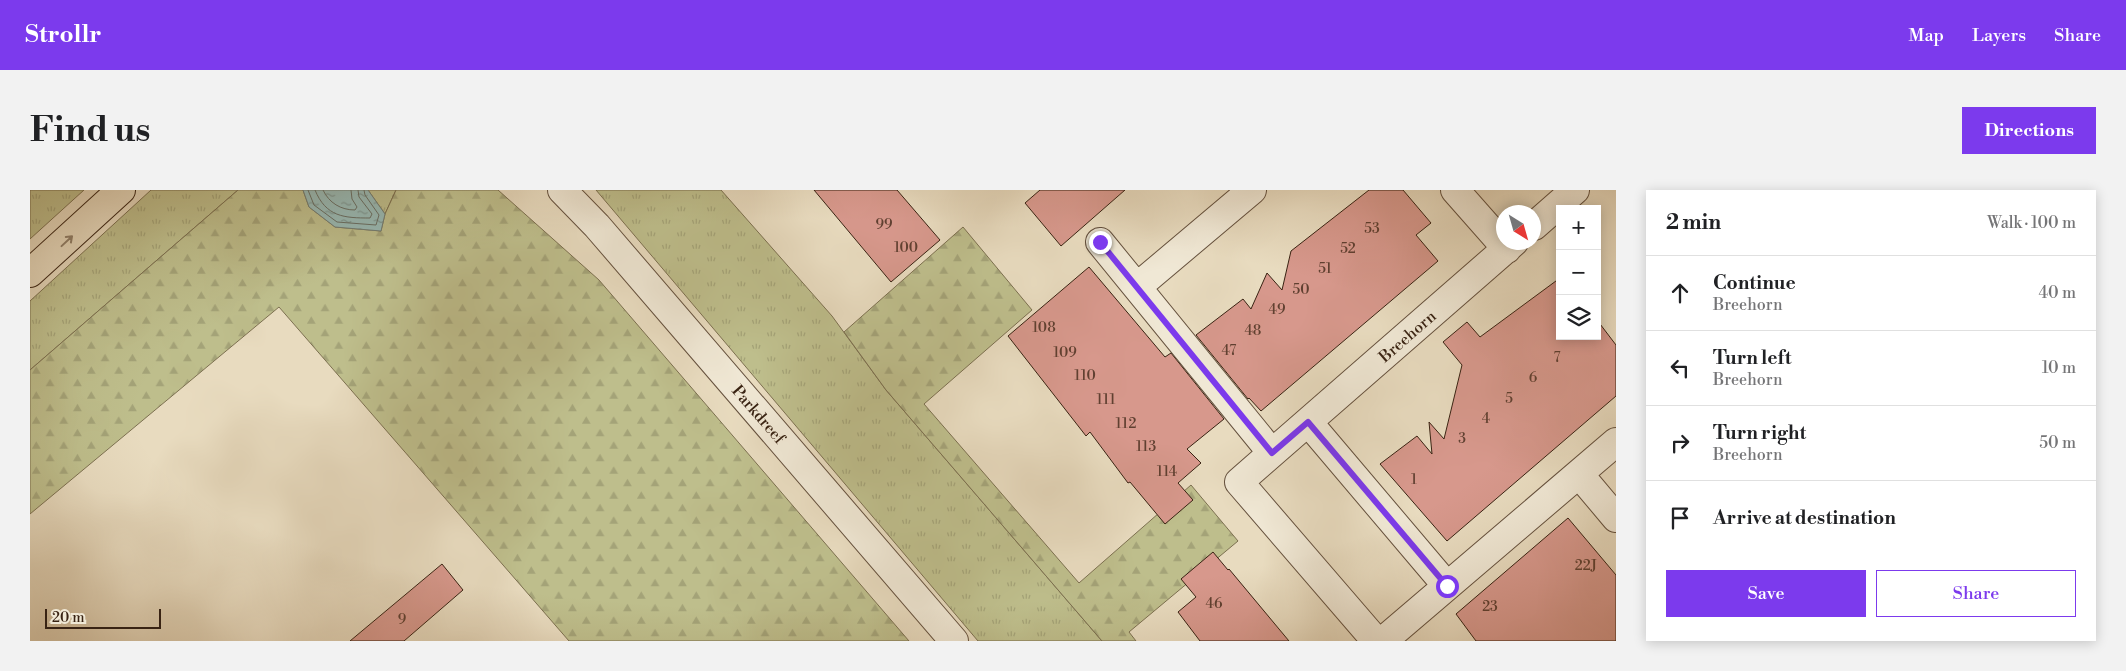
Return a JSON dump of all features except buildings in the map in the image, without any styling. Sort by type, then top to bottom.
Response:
[{"type":"main road","points":[[30,273],[121,190]]},
{"type":"street","name":"Parkdreef","points":[[562,190],[597,226],[954,641]]},
{"type":"street","points":[[1137,287],[1252,190]]},
{"type":"street","name":"Breehorn","points":[[1455,190],[1496,232]]},
{"type":"street","points":[[1541,220],[1574,190]]},
{"type":"street","points":[[1100,242],[1272,453]]},
{"type":"street","name":"Breehorn","points":[[1376,641],[1239,482],[1505,250]]},
{"type":"street","points":[[1308,422],[1447,586]]},
{"type":"street","points":[[1383,641],[1616,442]]},
{"type":"street","points":[[1579,474],[1616,518]]},
{"type":"green space","points":[[30,190],[84,190],[30,239]]},
{"type":"green space","points":[[151,190],[238,190],[30,370],[30,301]]},
{"type":"green space","points":[[238,190],[303,190],[309,207],[335,227],[381,231],[385,214],[396,190],[498,190],[599,280],[909,641],[569,641],[279,307],[30,514],[30,370]]},
{"type":"green space","points":[[368,190],[396,190],[385,214]]},
{"type":"green space","points":[[596,190],[721,190],[832,316],[886,390],[1102,641],[978,641]]},
{"type":"green space","points":[[963,227],[1032,310],[924,404],[1079,583],[1191,485],[1238,541],[1129,632],[1136,641],[1102,641],[886,390],[844,332]]},
{"type":"water","points":[[303,190],[368,190],[385,214],[381,231],[335,227],[309,207]]},
{"type":"route","points":[[1100,242],[1272,453],[1308,422],[1447,586]]}]
